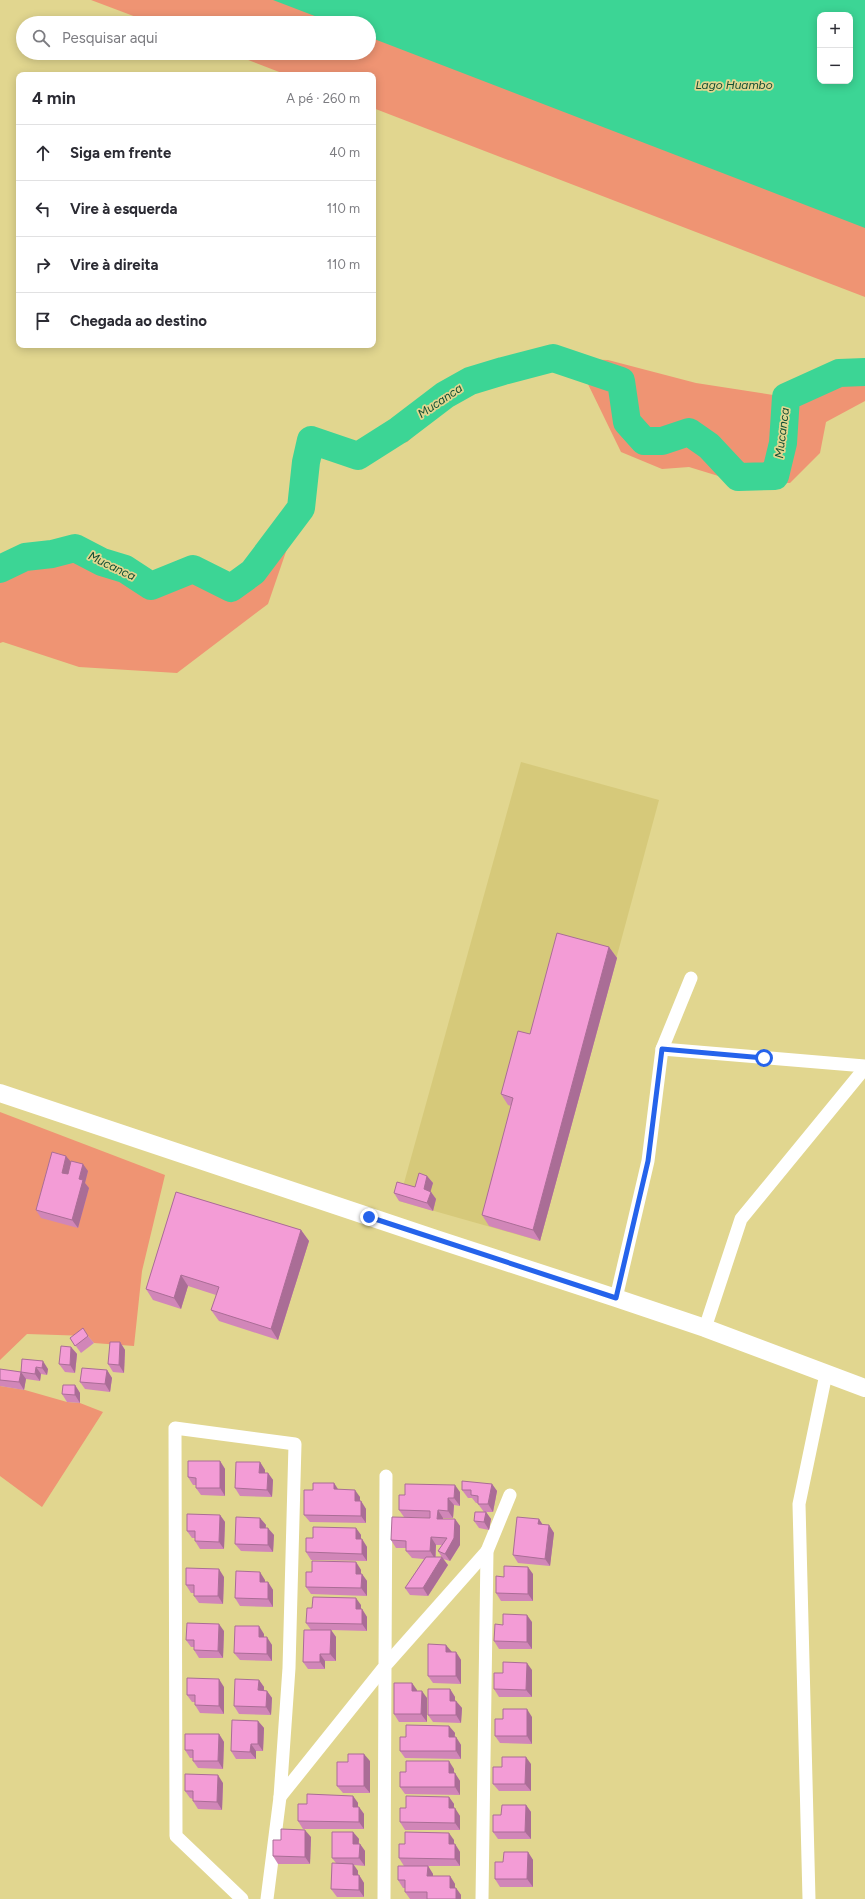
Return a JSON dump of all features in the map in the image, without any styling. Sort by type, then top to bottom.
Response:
[{"type":"street","points":[[616,1298],[648,1161],[662,1049],[691,978]]},
{"type":"street","points":[[662,1049],[865,1067]]},
{"type":"street","points":[[705,1328],[741,1219],[865,1067]]},
{"type":"street","points":[[0,1094],[436,1240],[705,1328],[865,1388]]},
{"type":"street","points":[[809,1899],[799,1504],[826,1374]]},
{"type":"street","points":[[242,1899],[176,1836],[175,1428],[295,1444],[289,1668],[280,1797],[267,1899]]},
{"type":"street","points":[[384,1899],[386,1476]]},
{"type":"street","points":[[280,1797],[385,1666],[487,1551],[510,1495]]},
{"type":"street","points":[[482,1899],[487,1551]]},
{"type":"shaded area","name":"Lago Huambo","points":[[91,0],[865,0],[865,297],[376,109],[376,72],[279,72],[248,60],[376,60],[376,16],[133,16]]},
{"type":"shaded area","points":[[553,358],[608,360],[696,383],[786,397],[839,373],[865,366],[865,401],[826,422],[820,453],[790,483],[738,482],[689,467],[662,469],[621,452],[586,380],[559,368],[463,393],[407,442],[358,456],[399,430],[445,395],[470,381]]},
{"type":"shaded area","points":[[301,508],[268,604],[177,673],[79,667],[3,642],[0,643],[0,569],[25,557],[52,554],[75,548],[102,562],[125,569],[151,586],[193,569],[231,588],[253,572]]},
{"type":"shaded area","points":[[521,762],[659,800],[540,1241],[399,1201]]},
{"type":"shaded area","points":[[0,1112],[165,1175],[142,1271],[134,1346],[94,1343],[88,1336],[27,1334],[0,1360]]},
{"type":"shaded area","points":[[0,1386],[25,1390],[67,1402],[80,1403],[103,1412],[42,1507],[0,1476]]},
{"type":"water","name":"Lago Huambo","points":[[273,0],[865,0],[865,228],[376,40],[376,16],[315,16]]},
{"type":"building","points":[[557,933],[609,947],[533,1230],[482,1215],[513,1098],[501,1094],[518,1031],[530,1034]]},
{"type":"building","points":[[52,1152],[66,1156],[62,1173],[68,1174],[71,1161],[83,1164],[79,1179],[83,1180],[72,1220],[36,1210]]},
{"type":"building","points":[[419,1173],[427,1176],[424,1189],[431,1192],[427,1203],[394,1193],[397,1182],[415,1187]]},
{"type":"building","points":[[176,1192],[301,1230],[271,1329],[211,1310],[219,1287],[181,1275],[174,1298],[146,1289]]},
{"type":"building","points":[[83,1328],[88,1336],[75,1346],[70,1338]]},
{"type":"building","points":[[110,1342],[120,1342],[119,1365],[108,1364]]},
{"type":"building","points":[[61,1346],[71,1347],[70,1365],[59,1364]]},
{"type":"building","points":[[22,1359],[43,1361],[42,1368],[36,1367],[35,1374],[21,1372]]},
{"type":"building","points":[[82,1368],[107,1370],[105,1384],[80,1382]]},
{"type":"building","points":[[0,1369],[21,1372],[19,1382],[0,1380]]},
{"type":"building","points":[[63,1385],[75,1385],[75,1395],[62,1394]]},
{"type":"building","points":[[188,1461],[220,1461],[220,1488],[196,1488],[196,1478],[188,1477]]},
{"type":"building","points":[[236,1462],[260,1462],[259,1473],[268,1473],[267,1490],[235,1488]]},
{"type":"building","points":[[462,1481],[492,1484],[488,1504],[478,1504],[478,1496],[471,1495],[471,1490],[462,1490]]},
{"type":"building","points":[[313,1483],[334,1483],[334,1489],[355,1490],[355,1501],[361,1501],[361,1516],[304,1515],[304,1490],[313,1490]]},
{"type":"building","points":[[405,1484],[455,1485],[454,1498],[448,1498],[448,1511],[438,1510],[437,1519],[455,1519],[454,1538],[445,1554],[438,1551],[447,1538],[431,1537],[430,1551],[406,1551],[406,1541],[391,1540],[392,1517],[430,1518],[430,1511],[399,1510],[399,1495],[405,1495]]},
{"type":"building","points":[[475,1512],[486,1512],[484,1522],[474,1521]]},
{"type":"building","points":[[187,1514],[220,1515],[219,1542],[195,1541],[195,1531],[187,1531]]},
{"type":"building","points":[[236,1517],[260,1518],[260,1528],[268,1528],[268,1545],[235,1544]]},
{"type":"building","points":[[517,1517],[539,1519],[538,1524],[549,1525],[545,1559],[513,1555]]},
{"type":"building","points":[[313,1527],[356,1528],[356,1539],[362,1539],[362,1554],[306,1552],[306,1538],[313,1538]]},
{"type":"building","points":[[426,1557],[442,1557],[423,1588],[405,1588]]},
{"type":"building","points":[[312,1561],[356,1562],[356,1574],[362,1574],[361,1588],[306,1587],[306,1572],[312,1572]]},
{"type":"building","points":[[504,1566],[528,1567],[528,1594],[496,1593],[496,1576],[504,1577]]},
{"type":"building","points":[[186,1568],[219,1569],[218,1596],[194,1596],[194,1585],[186,1585]]},
{"type":"building","points":[[236,1571],[260,1572],[260,1582],[268,1582],[268,1599],[235,1598]]},
{"type":"building","points":[[313,1597],[356,1598],[356,1609],[362,1609],[362,1624],[306,1623],[307,1608],[312,1608]]},
{"type":"building","points":[[503,1614],[527,1615],[527,1642],[494,1641],[495,1624],[503,1625]]},
{"type":"building","points":[[187,1623],[219,1624],[218,1651],[194,1650],[194,1640],[186,1640]]},
{"type":"building","points":[[235,1626],[259,1626],[259,1637],[267,1637],[267,1654],[234,1653]]},
{"type":"building","points":[[304,1630],[331,1630],[330,1654],[320,1654],[320,1662],[303,1662]]},
{"type":"building","points":[[428,1644],[446,1645],[446,1652],[456,1652],[456,1676],[428,1676]]},
{"type":"building","points":[[503,1662],[527,1663],[526,1690],[494,1689],[494,1673],[503,1673]]},
{"type":"building","points":[[187,1678],[219,1679],[219,1706],[195,1705],[195,1695],[187,1695]]},
{"type":"building","points":[[235,1679],[259,1680],[258,1690],[267,1691],[266,1707],[234,1706]]},
{"type":"building","points":[[394,1683],[412,1683],[412,1691],[422,1691],[421,1714],[394,1714]]},
{"type":"building","points":[[428,1689],[450,1689],[450,1701],[456,1701],[456,1715],[428,1715]]},
{"type":"building","points":[[503,1709],[527,1709],[527,1736],[495,1736],[495,1719],[503,1719]]},
{"type":"building","points":[[232,1720],[258,1721],[258,1744],[251,1744],[250,1752],[231,1751]]},
{"type":"building","points":[[406,1725],[449,1726],[449,1737],[456,1737],[456,1751],[400,1751],[400,1737],[406,1737]]},
{"type":"building","points":[[185,1734],[219,1734],[218,1761],[193,1761],[193,1750],[185,1750]]},
{"type":"building","points":[[348,1754],[364,1754],[364,1786],[337,1786],[337,1762],[348,1762]]},
{"type":"building","points":[[502,1757],[526,1757],[525,1784],[493,1784],[493,1767],[502,1767]]},
{"type":"building","points":[[406,1761],[449,1761],[449,1773],[455,1773],[455,1787],[400,1787],[400,1772],[406,1772]]},
{"type":"building","points":[[185,1774],[218,1775],[217,1802],[193,1801],[193,1791],[185,1791]]},
{"type":"building","points":[[307,1794],[353,1796],[353,1807],[359,1807],[359,1822],[298,1821],[298,1804],[307,1804]]},
{"type":"building","points":[[406,1796],[449,1797],[449,1808],[455,1808],[455,1823],[400,1822],[400,1808],[406,1808]]},
{"type":"building","points":[[502,1805],[526,1805],[525,1832],[493,1832],[493,1815],[501,1815]]},
{"type":"building","points":[[281,1829],[305,1830],[305,1857],[273,1856],[273,1840],[281,1840]]},
{"type":"building","points":[[332,1832],[353,1832],[353,1844],[360,1844],[359,1858],[332,1858]]},
{"type":"building","points":[[405,1832],[449,1833],[449,1844],[455,1844],[455,1859],[399,1858],[399,1844],[405,1844]]},
{"type":"building","points":[[504,1852],[528,1852],[527,1879],[495,1879],[495,1862],[503,1862]]},
{"type":"building","points":[[332,1863],[353,1864],[353,1875],[359,1875],[359,1890],[331,1889]]},
{"type":"building","points":[[398,1866],[428,1866],[427,1876],[450,1876],[450,1888],[456,1888],[456,1899],[427,1899],[427,1892],[405,1892],[405,1880],[398,1880]]},
{"type":"waterway","name":"Mucanca","points":[[0,569],[25,557],[52,554],[75,548],[102,562],[125,569],[151,586],[193,569],[231,588],[253,572],[301,508],[306,462],[311,440],[358,456],[399,430],[445,395],[470,381],[553,358],[621,381],[627,422],[644,441],[662,441],[689,432],[709,446],[738,477],[775,476],[783,443],[786,397],[839,373],[865,372]]},
{"type":"route","points":[[369,1217],[616,1298],[648,1161],[662,1049],[764,1058]]}]
